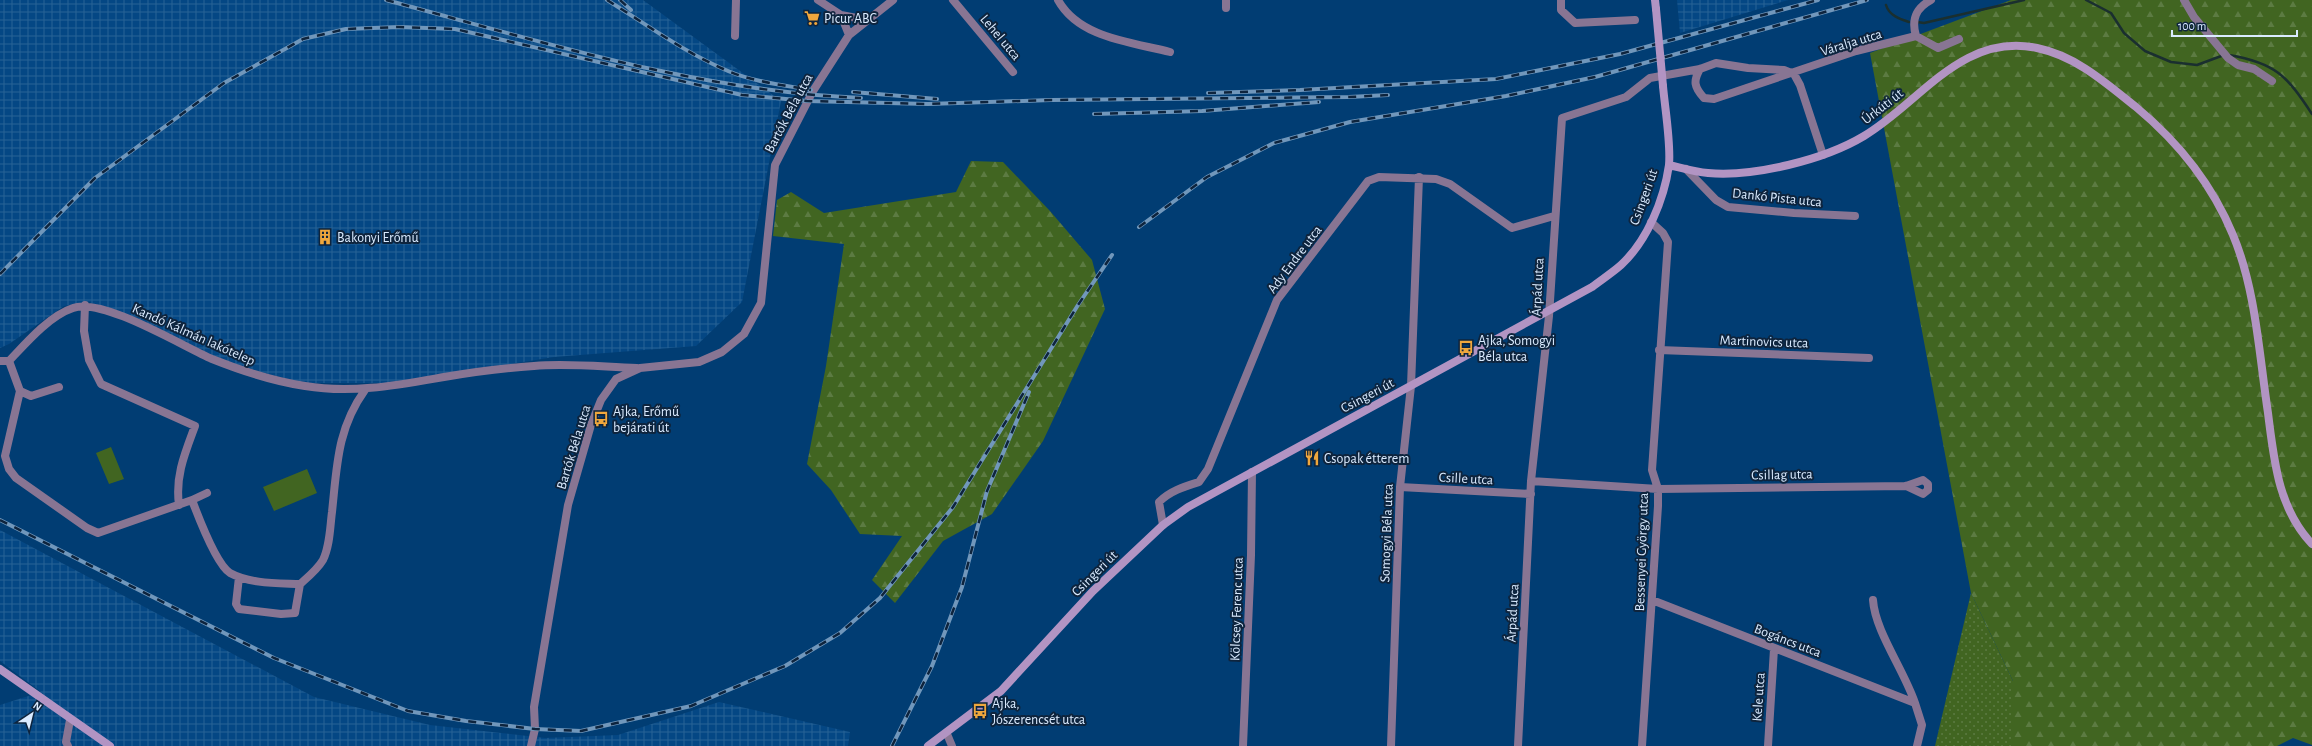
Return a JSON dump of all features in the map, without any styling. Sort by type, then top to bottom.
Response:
[{"type":"main road","name":"Csingeri út","points":[[928,746],[947,734],[1001,691],[1093,591],[1163,525],[1188,507],[1592,287],[1621,265],[1637,245],[1651,222],[1664,188],[1669,165],[1655,0]]},
{"type":"main road","name":"Úrkúti út","points":[[1669,165],[1708,173],[1736,173],[1786,165],[1823,155],[1866,135],[1961,61],[1991,49],[2025,45],[2038,48],[2062,55],[2096,75],[2157,124],[2180,149],[2218,204],[2233,235],[2246,278],[2256,326],[2276,471],[2288,511],[2312,544]]},
{"type":"main road","points":[[0,669],[70,720],[110,746]]},
{"type":"street","points":[[735,36],[736,0]]},
{"type":"street","points":[[818,0],[841,15],[867,20]]},
{"type":"street","name":"Bartók Béla utca","points":[[531,746],[535,729],[534,708],[568,505],[591,425],[601,400],[616,379],[640,368],[699,362],[722,352],[744,334],[761,303],[775,165],[813,91],[849,36],[893,0]]},
{"type":"street","name":"Lehel utca","points":[[953,0],[1014,72]]},
{"type":"street","points":[[1058,0],[1065,12],[1094,33],[1170,52]]},
{"type":"street","points":[[1561,0],[1561,10],[1575,23],[1636,20]]},
{"type":"street","points":[[1931,0],[1923,4],[1914,16],[1913,28],[1916,36],[1938,48],[1959,39]]},
{"type":"street","points":[[2184,0],[2194,17],[2228,58],[2238,64],[2254,69],[2272,81]]},
{"type":"street","points":[[841,15],[849,36]]},
{"type":"street","name":"Váralja utca","points":[[1700,69],[1695,78],[1695,84],[1704,98],[1714,99],[1794,74],[1856,52],[1916,36]]},
{"type":"street","points":[[1700,69],[1716,63],[1748,68],[1784,70],[1794,74],[1800,85],[1823,155]]},
{"type":"street","name":"Árpád utca","points":[[1518,746],[1531,481],[1549,311],[1554,216],[1562,118],[1626,96],[1650,78],[1700,69]]},
{"type":"street","name":"Dankó Pista utca","points":[[1686,169],[1716,200],[1728,206],[1788,213],[1855,216]]},
{"type":"street","name":"Ady Endre utca","points":[[1163,525],[1159,502],[1166,495],[1180,487],[1199,482],[1208,469],[1277,300],[1331,232],[1368,181],[1379,176],[1436,179],[1450,184],[1512,228],[1554,216]]},
{"type":"street","name":"Somogyi Béla utca","points":[[1391,746],[1400,487],[1411,386],[1419,177]]},
{"type":"street","name":"Bessenyei György utca","points":[[1642,746],[1658,489],[1652,470],[1659,350],[1668,242],[1663,233],[1651,222]]},
{"type":"street","points":[[0,361],[9,361],[34,335],[72,308],[85,305],[84,330],[89,360],[102,384],[195,426],[180,468],[177,488],[180,505]]},
{"type":"street","name":"Kandó Kálmán lakótelep","points":[[85,305],[125,317],[211,358],[264,378],[306,387],[366,390],[456,375],[535,365],[640,368]]},
{"type":"street","name":"Martinovics utca","points":[[1659,350],[1869,358]]},
{"type":"street","points":[[9,361],[20,391],[5,456],[9,469],[16,478],[87,528],[98,533],[180,505],[207,493]]},
{"type":"street","points":[[20,391],[31,396],[59,387]]},
{"type":"street","points":[[239,577],[236,604],[239,609],[281,614],[295,613],[300,584],[317,569],[323,559],[330,529],[336,470],[343,429],[353,408],[366,390]]},
{"type":"street","name":"Kölcsey Ferenc utca","points":[[1244,746],[1251,555],[1252,472]]},
{"type":"street","points":[[1531,481],[1658,489]]},
{"type":"street","name":"Csillag utca","points":[[1658,489],[1906,486]]},
{"type":"street","name":"Csille utca","points":[[1400,487],[1531,494]]},
{"type":"street","points":[[192,500],[204,533],[228,572],[239,577],[271,583],[300,584]]},
{"type":"street","name":"Bogáncs utca","points":[[1652,600],[1774,649],[1915,702]]},
{"type":"street","points":[[1873,600],[1874,614],[1908,682],[1922,725],[1917,746]]},
{"type":"street","name":"Kele utca","points":[[1768,746],[1774,649]]},
{"type":"street","points":[[68,746],[70,720]]},
{"type":"street","points":[[947,734],[952,746]]},
{"type":"shaded area","points":[[0,0],[643,0],[781,101],[742,302],[696,346],[554,357],[396,383],[303,383],[230,364],[142,323],[89,302],[64,306],[9,344],[0,348]]},
{"type":"shaded area","points":[[1677,0],[1788,0],[1680,33]]},
{"type":"shaded area","points":[[0,530],[314,697],[430,725],[545,738],[618,735],[719,702],[850,732],[848,746],[0,746],[0,705],[41,692],[0,661]]},
{"type":"green space","points":[[2011,0],[2312,0],[2312,745],[2293,738],[2277,746],[2013,746],[2013,681],[1971,593],[1870,53]]},
{"type":"green space","points":[[971,161],[1003,162],[1050,211],[1092,260],[1105,309],[1043,441],[992,514],[943,541],[895,603],[872,580],[902,536],[860,534],[831,490],[807,464],[826,366],[844,244],[773,236],[777,200],[791,192],[824,213],[956,192]]},
{"type":"green space","points":[[111,447],[124,479],[109,484],[96,453]]},
{"type":"green space","points":[[307,469],[317,493],[274,511],[263,487]]},
{"type":"green space","points":[[1971,593],[2013,681],[2013,746],[1935,746]]},
{"type":"waterway","points":[[1917,22],[1924,23],[2024,0]]},
{"type":"waterway","points":[[2086,0],[2111,13],[2124,33],[2145,51],[2171,62],[2197,65],[2224,55]]},
{"type":"waterway","points":[[1886,5],[1892,14],[1909,22]]},
{"type":"waterway","points":[[2229,55],[2258,62],[2279,73],[2295,90],[2312,114]]},
{"type":"railway","points":[[386,0],[562,48],[680,75],[740,86],[800,94],[861,98]]},
{"type":"railway","points":[[607,0],[666,38],[712,64],[738,75],[758,81],[811,90]]},
{"type":"railway","points":[[620,0],[631,10]]},
{"type":"railway","points":[[1208,93],[1300,90],[1496,79],[1620,54],[1818,0]]},
{"type":"railway","points":[[1139,227],[1207,177],[1274,143],[1350,122],[1506,96],[1595,77],[1867,0]]},
{"type":"railway","points":[[0,274],[95,178],[224,83],[303,39],[346,29],[399,27],[455,29],[742,95],[807,101],[928,104],[1051,100],[1349,97],[1388,95]]},
{"type":"railway","points":[[853,92],[937,99]]},
{"type":"railway","points":[[1094,114],[1202,111],[1319,102]]},
{"type":"railway","points":[[0,520],[274,658],[408,711],[466,721],[535,729],[581,731],[691,706],[785,666],[840,633],[880,598],[953,507],[1078,305],[1112,255]]},
{"type":"railway","points":[[892,746],[932,666],[962,587],[987,491],[1029,392]]},
{"type":"place","name":"Picur ABC","points":[[812,18]]},
{"type":"place","name":"Bakonyi Erőmű","points":[[325,237]]},
{"type":"place","name":"Ajka, Somogyi Béla utca","points":[[1466,348]]},
{"type":"place","name":"Ajka, Erőmű bejárati út","points":[[601,419]]},
{"type":"place","name":"Csopak étterem","points":[[1312,458]]},
{"type":"place","name":"Ajka, Jószerencsét utca","points":[[980,711]]}]
